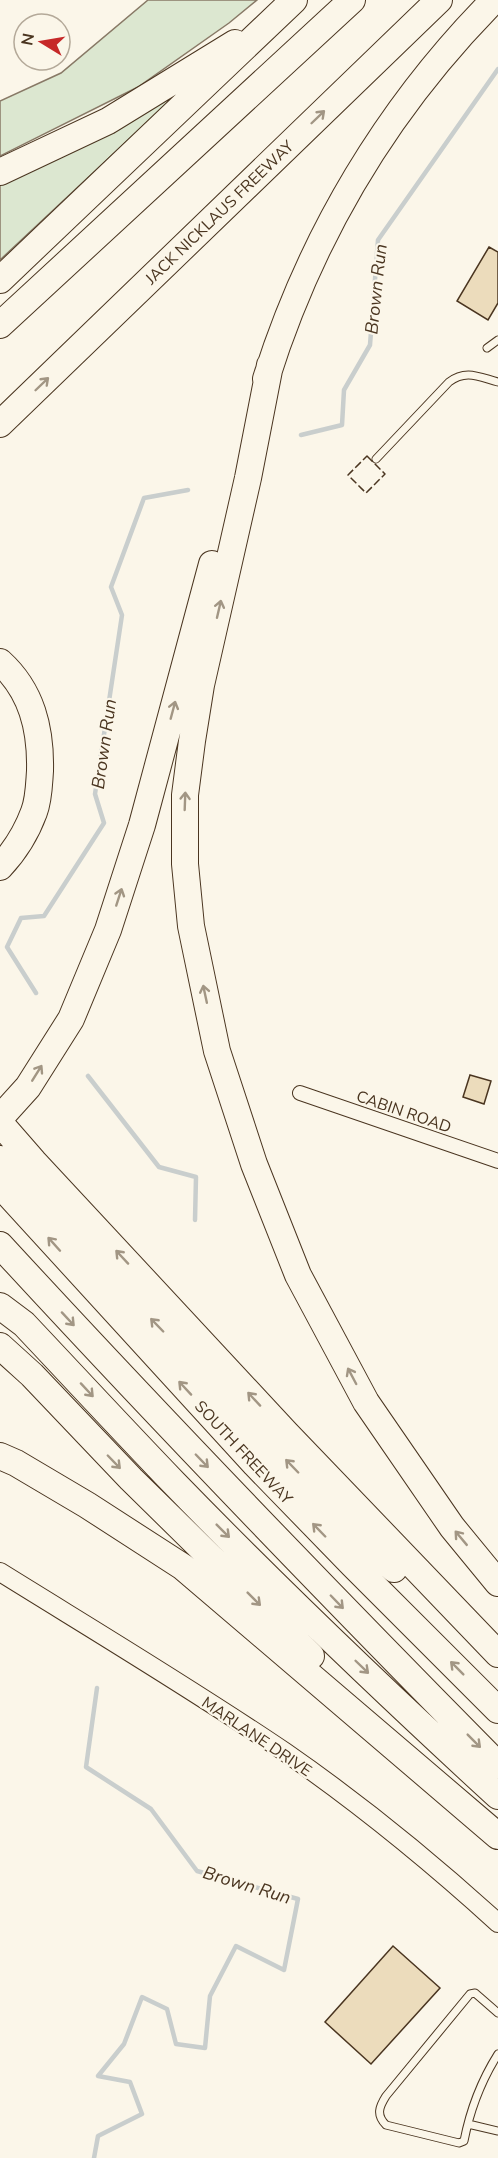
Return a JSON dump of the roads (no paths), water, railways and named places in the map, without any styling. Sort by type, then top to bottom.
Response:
[{"type":"highway","points":[[0,280],[294,0]]},
{"type":"highway","points":[[0,325],[352,0]]},
{"type":"highway","name":"JACK NICKLAUS FREEWAY","points":[[0,424],[439,0]]},
{"type":"highway","points":[[0,1118],[28,1087],[71,1019],[108,930],[142,825],[236,474],[270,365],[303,278],[351,183],[381,137],[414,91],[494,0]]},
{"type":"highway","points":[[0,172],[108,121],[273,20]]},
{"type":"highway","points":[[270,365],[248,478],[201,685],[192,741],[185,795],[185,864],[191,927],[217,1051],[254,1164],[298,1275],[366,1402],[452,1527],[498,1583]]},
{"type":"highway","points":[[0,662],[17,679],[33,708],[40,765],[39,789],[34,811],[25,831],[0,867]]},
{"type":"highway","points":[[0,1123],[9,1172],[353,1530],[498,1669]]},
{"type":"highway","points":[[9,1172],[286,1433],[498,1654]]},
{"type":"highway","name":"SOUTH FREEWAY","points":[[9,1172],[255,1464],[498,1710]]},
{"type":"highway","points":[[0,1245],[116,1371],[320,1584],[498,1765]]},
{"type":"highway","points":[[0,1306],[24,1324],[175,1484],[437,1740],[498,1796]]},
{"type":"highway","points":[[0,1346],[32,1375],[130,1479],[219,1564],[443,1787]]},
{"type":"highway","points":[[0,1456],[87,1505],[183,1567],[498,1836]]},
{"type":"street","name":"CABIN ROAD","points":[[300,1093],[498,1161]]},
{"type":"street","name":"MARLANE DRIVE","points":[[0,1572],[179,1683],[286,1753],[389,1830],[452,1881],[498,1923]]},
{"type":"lane","points":[[486,348],[498,340]]},
{"type":"lane","points":[[376,459],[448,382],[458,375],[471,374],[498,382]]},
{"type":"lane","points":[[498,2013],[474,1993],[470,1994],[386,2096],[380,2104],[378,2114],[386,2125],[459,2143],[464,2141],[485,2074],[498,2054]]},
{"type":"lane","points":[[468,2124],[498,2131]]},
{"type":"waterway","name":"Brown Run","points":[[301,435],[342,425],[344,390],[370,345],[378,240],[498,69]]},
{"type":"waterway","name":"Brown Run","points":[[36,993],[7,947],[21,918],[44,916],[104,823],[95,794],[122,615],[111,587],[144,498],[188,490]]},
{"type":"waterway","name":"Brown Run","points":[[88,1076],[159,1167],[196,1177],[195,1220]]},
{"type":"waterway","name":"Brown Run","points":[[94,2158],[98,2136],[142,2114],[130,2082],[98,2076],[124,2044],[142,1997],[167,2009],[176,2044],[205,2048],[210,1996],[236,1946],[284,1970],[298,1899],[197,1871],[151,1809],[86,1767],[97,1688]]}]
